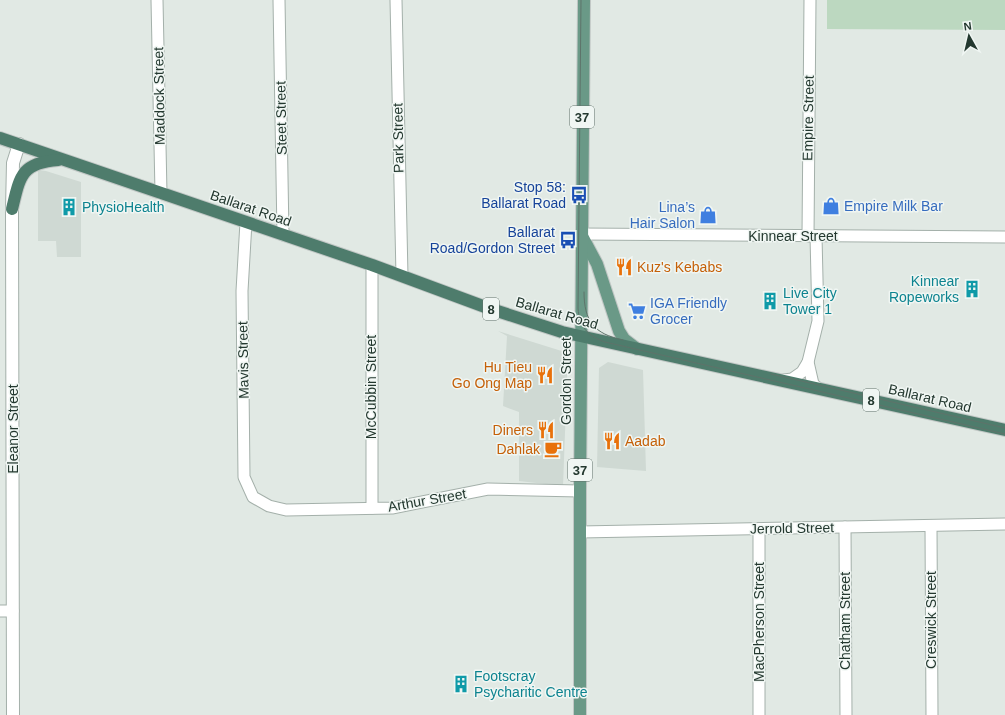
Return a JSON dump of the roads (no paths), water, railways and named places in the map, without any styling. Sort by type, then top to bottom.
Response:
[{"type":"highway","name":"Ballarat Road","points":[[0,138],[402,276],[519,318],[581,337],[784,380],[1005,430]]},
{"type":"highway","points":[[12,209],[21,177],[26,170],[33,164],[43,161],[62,159]]},
{"type":"main road","name":"Gordon Street","points":[[580,715],[581,234],[584,0]]},
{"type":"main road","points":[[581,234],[597,264],[620,334],[638,349]]},
{"type":"street","name":"Maddock Street","points":[[157,0],[161,193]]},
{"type":"street","name":"Steet Street","points":[[279,0],[283,235]]},
{"type":"street","name":"Park Street","points":[[396,0],[402,276]]},
{"type":"street","name":"Empire Street","points":[[808,362],[818,322],[812,236],[810,0]]},
{"type":"street","name":"Eleanor Street","points":[[14,715],[12,209],[13,163],[19,144]]},
{"type":"street","name":"Mavis Street","points":[[246,222],[242,291],[244,477],[253,497]]},
{"type":"street","name":"Kinnear Street","points":[[581,234],[1005,237]]},
{"type":"street","name":"McCubbin Street","points":[[372,266],[372,508]]},
{"type":"street","points":[[784,380],[792,379],[802,372],[808,362]]},
{"type":"street","points":[[808,362],[813,384],[818,388]]},
{"type":"street","name":"Arthur Street","points":[[253,497],[269,506],[286,510],[392,508],[488,489],[580,491]]},
{"type":"street","name":"Jerrold Street","points":[[580,532],[1005,524]]},
{"type":"street","name":"Creswick Street","points":[[931,526],[932,715]]},
{"type":"street","name":"Chatham Street","points":[[845,527],[846,715]]},
{"type":"street","name":"MacPherson Street","points":[[759,529],[759,715]]},
{"type":"street","points":[[0,611],[13,611]]},
{"type":"tram line","points":[[581,0],[578,308],[582,326],[589,334],[605,342],[1005,434]]},
{"type":"tram line","points":[[584,292],[586,311],[593,325],[605,334],[623,340]]},
{"type":"tram line","points":[[771,374],[1005,428]]},
{"type":"place","name":"Stop 58: Ballarat Road","points":[[579,195]]},
{"type":"place","name":"Empire Milk Bar","points":[[831,206]]},
{"type":"place","name":"PhysioHealth","points":[[69,207]]},
{"type":"place","name":"Lina’s Hair Salon","points":[[708,215]]},
{"type":"place","name":"Ballarat Road/Gordon Street","points":[[568,240]]},
{"type":"place","name":"Kuz's Kebabs","points":[[624,267]]},
{"type":"place","name":"Kinnear Ropeworks","points":[[972,289]]},
{"type":"place","name":"Live City Tower 1","points":[[770,301]]},
{"type":"place","name":"IGA Friendly Grocer","points":[[637,311]]},
{"type":"place","name":"Hu Tieu Go Ong Map","points":[[545,375]]},
{"type":"place","name":"Diners","points":[[546,430]]},
{"type":"place","name":"Aadab","points":[[612,441]]},
{"type":"place","name":"Dahlak","points":[[553,449]]},
{"type":"place","name":"Footscray Psycharitic Centre","points":[[461,684]]}]
